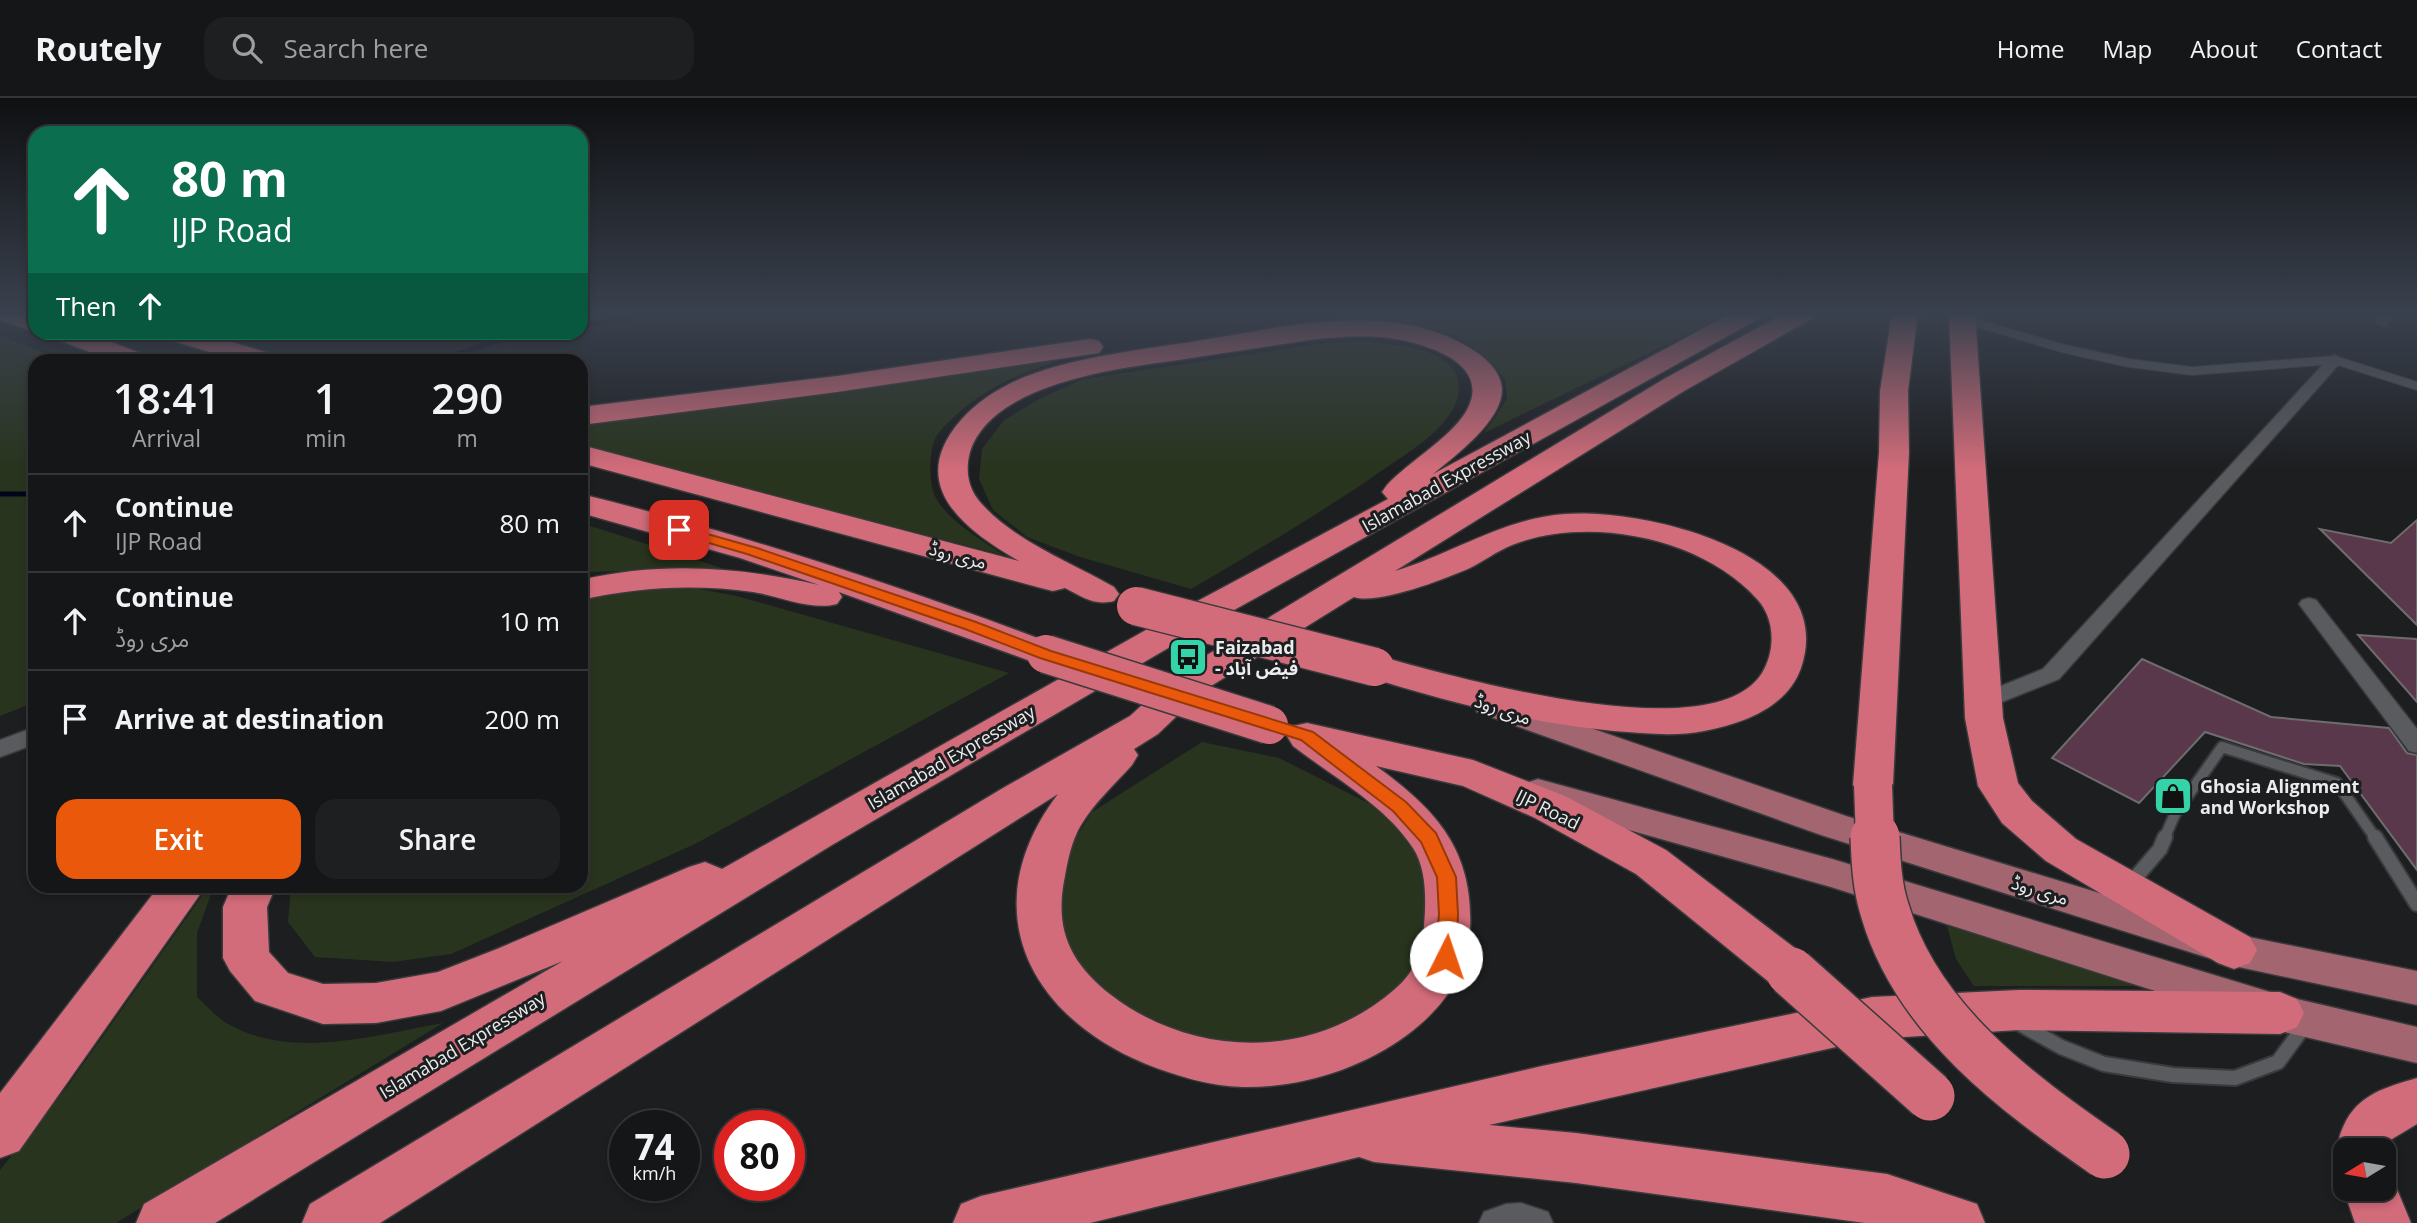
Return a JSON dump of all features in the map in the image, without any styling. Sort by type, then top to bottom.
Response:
[{"type":"highway","points":[[588,415],[958,366]]},
{"type":"highway","points":[[1102,594],[997,534],[974,515],[959,496],[952,460],[958,443],[968,428],[985,412],[1035,382],[1071,371],[1105,366]]},
{"type":"highway","points":[[1375,520],[1402,486],[1455,441],[1483,407],[1488,392],[1486,378],[1478,366]]},
{"type":"highway","name":"Islamabad Expressway","points":[[164,1223],[817,834],[1204,612],[1656,366]]},
{"type":"highway","name":"Islamabad Expressway","points":[[330,1223],[1018,799],[1144,725],[1190,682],[1709,366]]},
{"type":"highway","points":[[1898,366],[1873,785],[1877,874],[1891,928],[1911,967],[1961,1036],[2014,1089],[2105,1154]]},
{"type":"highway","points":[[1965,366],[1984,718],[1998,786],[2017,812],[2061,850],[2234,950]]},
{"type":"highway","name":"مری روڈ","points":[[588,456],[1102,594],[1136,606],[1376,667],[1438,687]]},
{"type":"highway","points":[[588,505],[752,551],[970,625],[1046,654],[1288,731],[1399,806],[1429,838],[1446,877],[1448,914],[1446,957],[1424,994],[1381,1028],[1330,1053],[1283,1063],[1218,1063],[1146,1043],[1087,1005],[1054,965],[1038,915],[1046,863],[1060,824],[1144,725]]},
{"type":"highway","points":[[1321,603],[1449,565],[1503,537],[1533,529],[1587,523],[1622,524],[1686,539],[1715,550],[1741,566],[1768,589],[1784,609],[1791,631],[1789,649],[1777,679],[1751,702],[1722,714],[1688,721],[1575,715],[1438,687]]},
{"type":"highway","points":[[588,589],[646,579],[694,578],[755,582],[970,625]]},
{"type":"highway","name":"IJP Road","points":[[1288,731],[1473,774],[1549,807],[1651,862],[1791,972],[1930,1096]]},
{"type":"highway","points":[[251,893],[245,907],[246,958],[272,987],[323,1004],[376,1003],[441,991],[502,968],[639,905],[817,834]]},
{"type":"highway","points":[[0,1134],[179,893]]},
{"type":"highway","points":[[981,1223],[1542,1089],[1872,1018],[1997,1011],[2294,1016]]},
{"type":"highway","points":[[2363,1138],[2381,1112],[2417,1101]]},
{"type":"highway","points":[[1347,1135],[1576,1158],[1887,1200],[1957,1223]]},
{"type":"highway","points":[[2375,1201],[2383,1223]]},
{"type":"main road","name":"مری روڈ","points":[[1438,687],[1833,826],[2234,950],[2417,988]]},
{"type":"main road","points":[[1473,774],[1832,873],[2294,1016],[2417,1045]]},
{"type":"street","points":[[1984,701],[2051,674],[2330,366]]},
{"type":"street","points":[[2309,604],[2417,745]]},
{"type":"street","points":[[0,749],[28,738]]},
{"type":"street","points":[[1495,1223],[1508,1218],[1526,1218],[1538,1223]]},
{"type":"lane","points":[[2150,366],[2204,370],[2263,366]]},
{"type":"lane","points":[[2352,366],[2417,386]]},
{"type":"lane","points":[[2126,889],[2160,849],[2175,814],[2218,748],[2222,747],[2337,783],[2368,825],[2417,904]]},
{"type":"lane","points":[[1997,1011],[2061,1046],[2104,1064],[2174,1075],[2235,1078],[2278,1062],[2294,1016]]},
{"type":"green space","points":[[0,366],[28,366],[28,705],[0,716]]},
{"type":"green space","points":[[1012,366],[1045,366],[1002,383],[972,402],[939,432],[934,442],[930,471],[937,500],[953,519],[1004,555],[588,448],[588,422]]},
{"type":"green space","points":[[1174,366],[1450,366],[1456,374],[1459,386],[1458,398],[1450,414],[1422,442],[1366,482],[1191,589],[1080,557],[1027,537],[993,510],[979,479],[982,449],[1004,420],[1041,398],[1083,379]]},
{"type":"green space","points":[[1493,366],[1623,366],[1484,433],[1507,399],[1505,379]]},
{"type":"green space","points":[[588,525],[725,569],[588,572]]},
{"type":"green space","points":[[689,587],[737,596],[1009,673],[695,844],[588,892],[588,598],[636,590]]},
{"type":"green space","points":[[1202,742],[1279,758],[1382,810],[1416,850],[1432,907],[1426,949],[1401,986],[1352,1026],[1288,1048],[1227,1050],[1165,1033],[1109,1002],[1077,966],[1061,930],[1059,903],[1065,855],[1092,812]]},
{"type":"green space","points":[[204,893],[211,893],[197,933],[197,997],[226,1022],[255,1035],[308,1043],[363,1038],[443,1023],[116,1223],[0,1223],[0,1170],[67,1087]]},
{"type":"green space","points":[[290,893],[586,893],[451,954],[393,962],[315,957],[288,922]]},
{"type":"green space","points":[[1947,926],[2140,986],[1974,986],[1956,959]]},
{"type":"building","points":[[2417,520],[2417,625],[2320,529],[2391,543]]},
{"type":"building","points":[[2358,635],[2417,639],[2417,702]]},
{"type":"building","points":[[2142,659],[2271,717],[2389,728],[2407,753],[2417,755],[2417,870],[2340,766],[2304,764],[2205,732],[2139,803],[2052,758]]},
{"type":"waterway","points":[[0,494],[28,494]]},
{"type":"place","name":"Faizabad - فیض آباد","points":[[1188,657]]},
{"type":"place","name":"Ghosia Alignment and Workshop","points":[[2173,796]]},
{"type":"route","points":[[679,530],[752,551],[970,625],[1046,654],[1307,736],[1399,806],[1429,838],[1446,877],[1446,957]]}]
